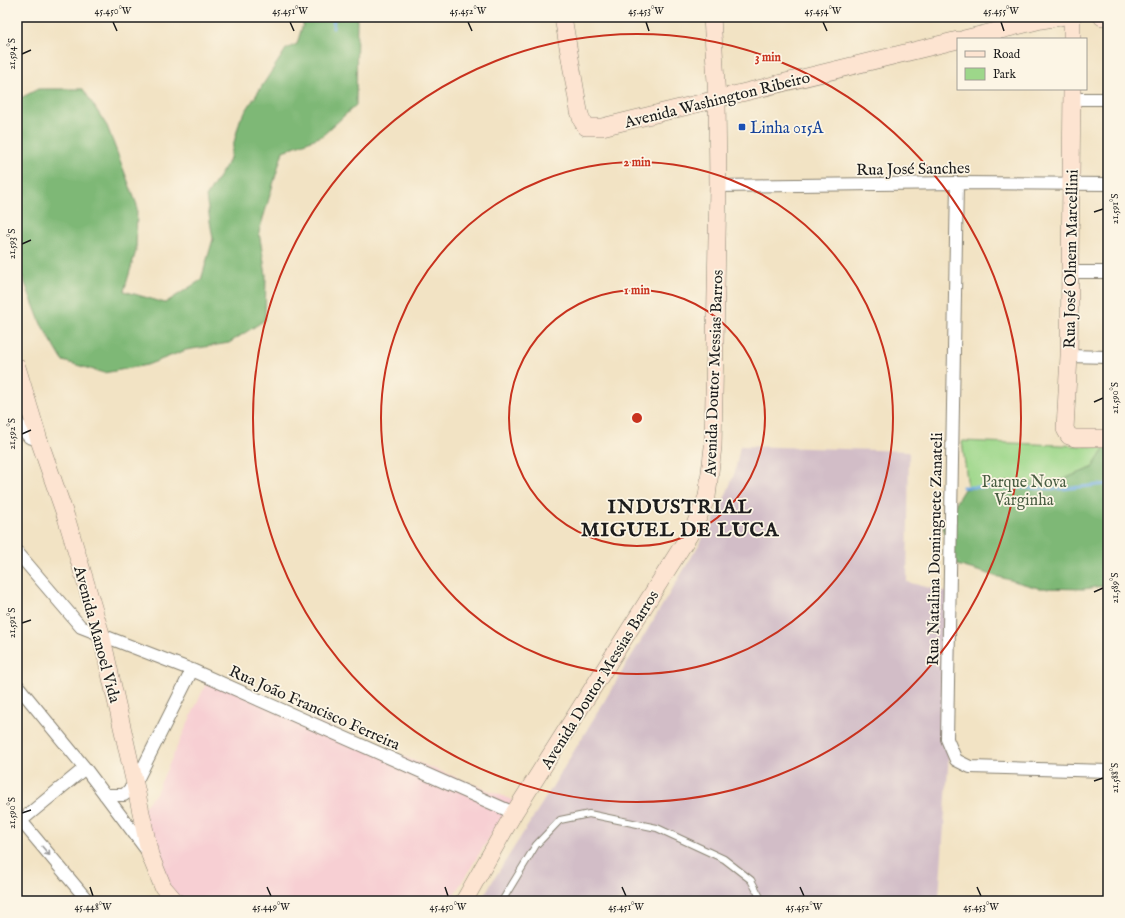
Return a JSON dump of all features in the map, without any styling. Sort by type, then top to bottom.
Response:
[{"type":"street","name":"Avenida Washington Ribeiro","points":[[563,17],[579,111],[582,121],[586,127],[602,127],[957,40]]},
{"type":"street","name":"Avenida Doutor Messias Barros","points":[[464,901],[514,814],[694,529],[707,497],[713,446],[718,186],[717,99],[712,17]]},
{"type":"street","points":[[968,38],[1041,19],[1060,17]]},
{"type":"street","points":[[1072,17],[1072,38]]},
{"type":"street","points":[[1102,17],[1108,17]]},
{"type":"street","points":[[1072,94],[1108,99]]},
{"type":"street","name":"Rua José Olnem Marcellini","points":[[1072,94],[1069,356],[1065,428],[1069,436],[1075,438],[1108,438]]},
{"type":"street","name":"Rua José Sanches","points":[[718,186],[957,183],[1108,184]]},
{"type":"street","name":"Rua Natalina Dominguete Zanateli","points":[[957,183],[947,739],[956,760],[970,767],[1108,771]]},
{"type":"street","points":[[1070,272],[1108,272]]},
{"type":"street","points":[[1069,356],[1108,357]]},
{"type":"street","name":"Avenida Manoel Vida","points":[[17,367],[39,440],[66,517],[101,634],[150,855],[163,887],[174,901]]},
{"type":"street","points":[[17,422],[29,437],[39,440]]},
{"type":"street","name":"Rua João Francisco Ferreira","points":[[17,552],[81,627],[192,670],[514,814]]},
{"type":"street","points":[[105,795],[124,795],[135,784],[192,670]]},
{"type":"street","points":[[17,685],[85,768],[150,855]]},
{"type":"street","points":[[85,768],[18,820],[88,901]]},
{"type":"lane","points":[[502,901],[536,845],[560,820],[589,814],[656,828],[724,859],[751,880],[762,901]]},
{"type":"shaded area","points":[[740,446],[909,451],[907,582],[949,593],[951,725],[939,897],[934,901],[480,901],[548,794],[720,510],[735,472]]},
{"type":"shaded area","points":[[208,679],[513,800],[450,901],[175,901],[140,811],[156,793]]},
{"type":"green space","points":[[302,17],[357,17],[356,105],[322,136],[283,151],[259,232],[266,275],[265,320],[229,343],[186,350],[147,365],[104,373],[63,361],[41,324],[17,263],[17,100],[38,89],[83,89],[107,126],[137,205],[136,251],[124,291],[165,303],[201,280],[213,239],[206,197],[229,161],[240,120],[286,49],[297,44],[303,24]]},
{"type":"green space","name":"Parque Nova Varginha","points":[[962,441],[1108,447],[1108,537],[974,535]]},
{"type":"green space","points":[[1108,443],[1108,585],[1084,589],[1038,588],[957,565],[942,525],[964,489],[1007,482],[1053,483],[1092,468]]},
{"type":"waterway","points":[[333,28],[334,17]]},
{"type":"waterway","points":[[963,487],[1062,489],[1108,484]]},
{"type":"place","name":"Linha 015A","points":[[742,127]]},
{"type":"district","name":"INDUSTRIAL MIGUEL DE LUCA","points":[[680,518]]}]
